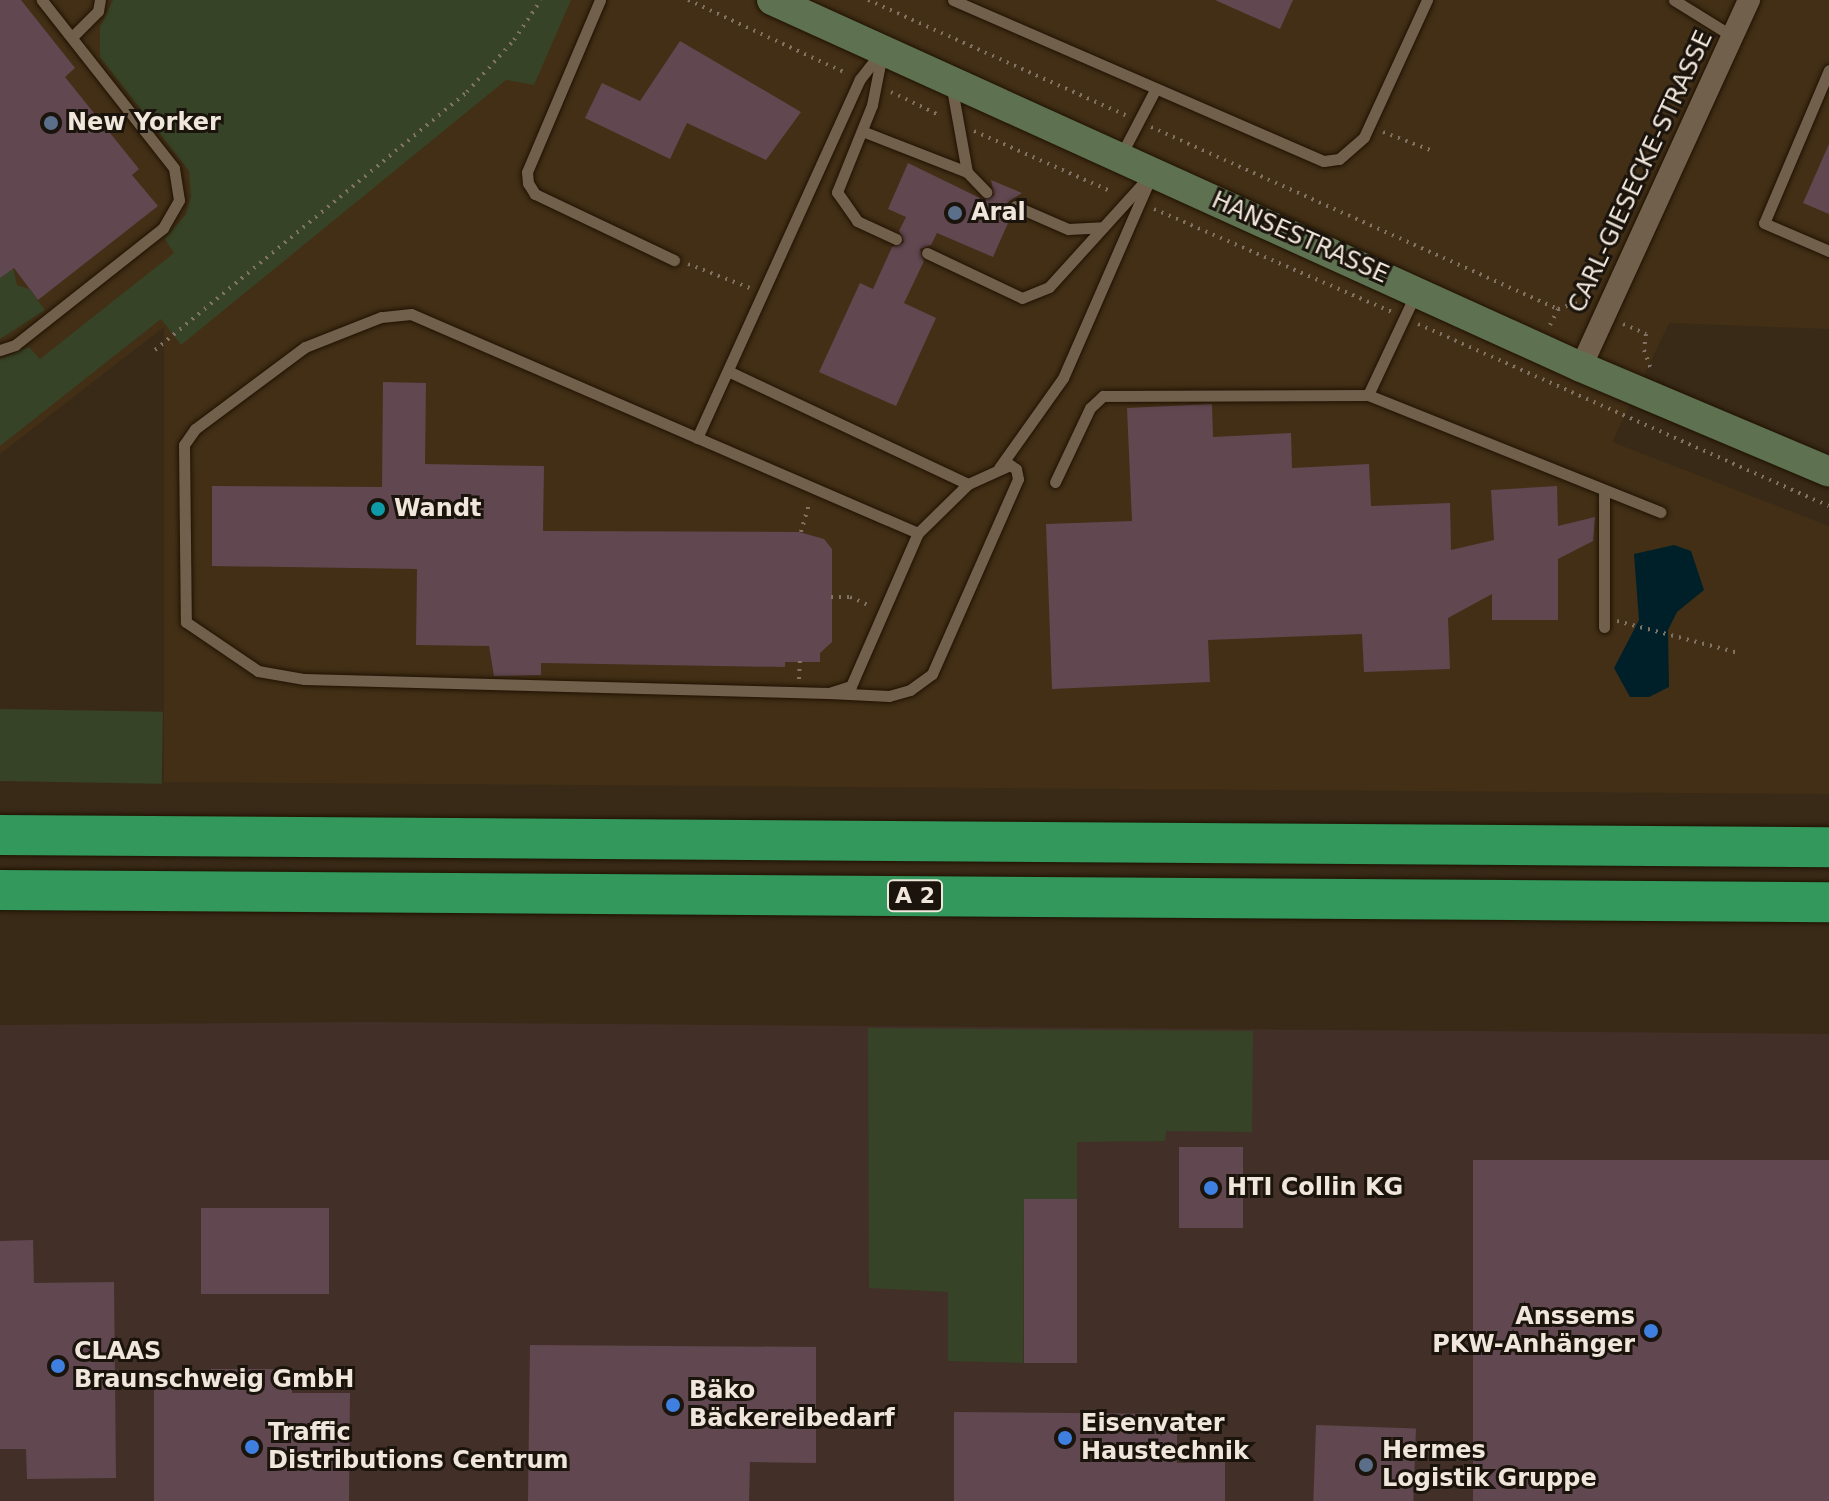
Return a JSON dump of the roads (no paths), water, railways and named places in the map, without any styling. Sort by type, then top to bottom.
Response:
[{"type":"highway","points":[[1786,847],[1829,834]]},
{"type":"highway","points":[[0,835],[1829,847]]},
{"type":"highway","name":"A 2","points":[[0,890],[1829,902]]},
{"type":"main road","name":"HANSESTRASSE","points":[[772,0],[1581,367],[1636,406],[1829,472]]},
{"type":"street","name":"CARL-GIESECKE-STRASSE","points":[[1581,367],[1749,0]]},
{"type":"lane","points":[[0,350],[15,345],[163,228],[179,200],[174,168],[42,0]]},
{"type":"lane","points":[[72,37],[98,11],[100,0]]},
{"type":"lane","points":[[600,0],[527,172],[528,183],[535,194],[674,260]]},
{"type":"lane","points":[[953,0],[1310,159],[1339,159],[1369,126],[1427,0]]},
{"type":"lane","points":[[1674,0],[1732,36]]},
{"type":"lane","points":[[697,438],[730,372],[860,79],[883,50]]},
{"type":"lane","points":[[883,50],[878,86],[837,192],[857,221],[896,239]]},
{"type":"lane","points":[[1829,70],[1764,223],[1829,251]]},
{"type":"lane","points":[[951,81],[967,172]]},
{"type":"lane","points":[[1120,157],[1155,90]]},
{"type":"lane","points":[[862,131],[967,172],[986,192]]},
{"type":"lane","points":[[998,469],[1063,378],[1134,201],[1153,172]]},
{"type":"lane","points":[[927,253],[1022,298],[1049,287],[1103,227],[1134,201]]},
{"type":"lane","points":[[1015,206],[1068,229],[1103,227]]},
{"type":"lane","points":[[1368,395],[1417,290]]},
{"type":"lane","points":[[829,693],[851,686],[918,533],[968,484],[1010,465],[1018,479],[932,674],[910,690],[889,696],[304,679],[258,671],[186,622],[184,445],[195,429],[293,356],[338,331],[381,317],[411,314],[918,533]]},
{"type":"lane","points":[[730,372],[968,484]]},
{"type":"lane","points":[[1055,482],[1090,408],[1103,396],[1368,395],[1660,512]]},
{"type":"lane","points":[[1604,490],[1604,627]]},
{"type":"water","points":[[1674,545],[1691,551],[1704,590],[1677,612],[1668,630],[1669,687],[1649,697],[1630,697],[1614,668],[1639,620],[1634,554]]},
{"type":"place","name":"New Yorker","points":[[51,123]]},
{"type":"place","name":"Aral","points":[[955,213]]},
{"type":"place","name":"Wandt","points":[[378,509]]},
{"type":"place","name":"HTI Collin KG","points":[[1211,1188]]},
{"type":"place","name":"Anssems PKW-Anhänger","points":[[1651,1331]]},
{"type":"place","name":"CLAAS Braunschweig GmbH","points":[[58,1366]]},
{"type":"place","name":"Bäko Bäckereibedarf","points":[[673,1405]]},
{"type":"place","name":"Eisenvater Haustechnik","points":[[1065,1438]]},
{"type":"place","name":"Traffic Distributions Centrum","points":[[252,1447]]},
{"type":"place","name":"Hermes Logistik Gruppe","points":[[1366,1465]]}]
